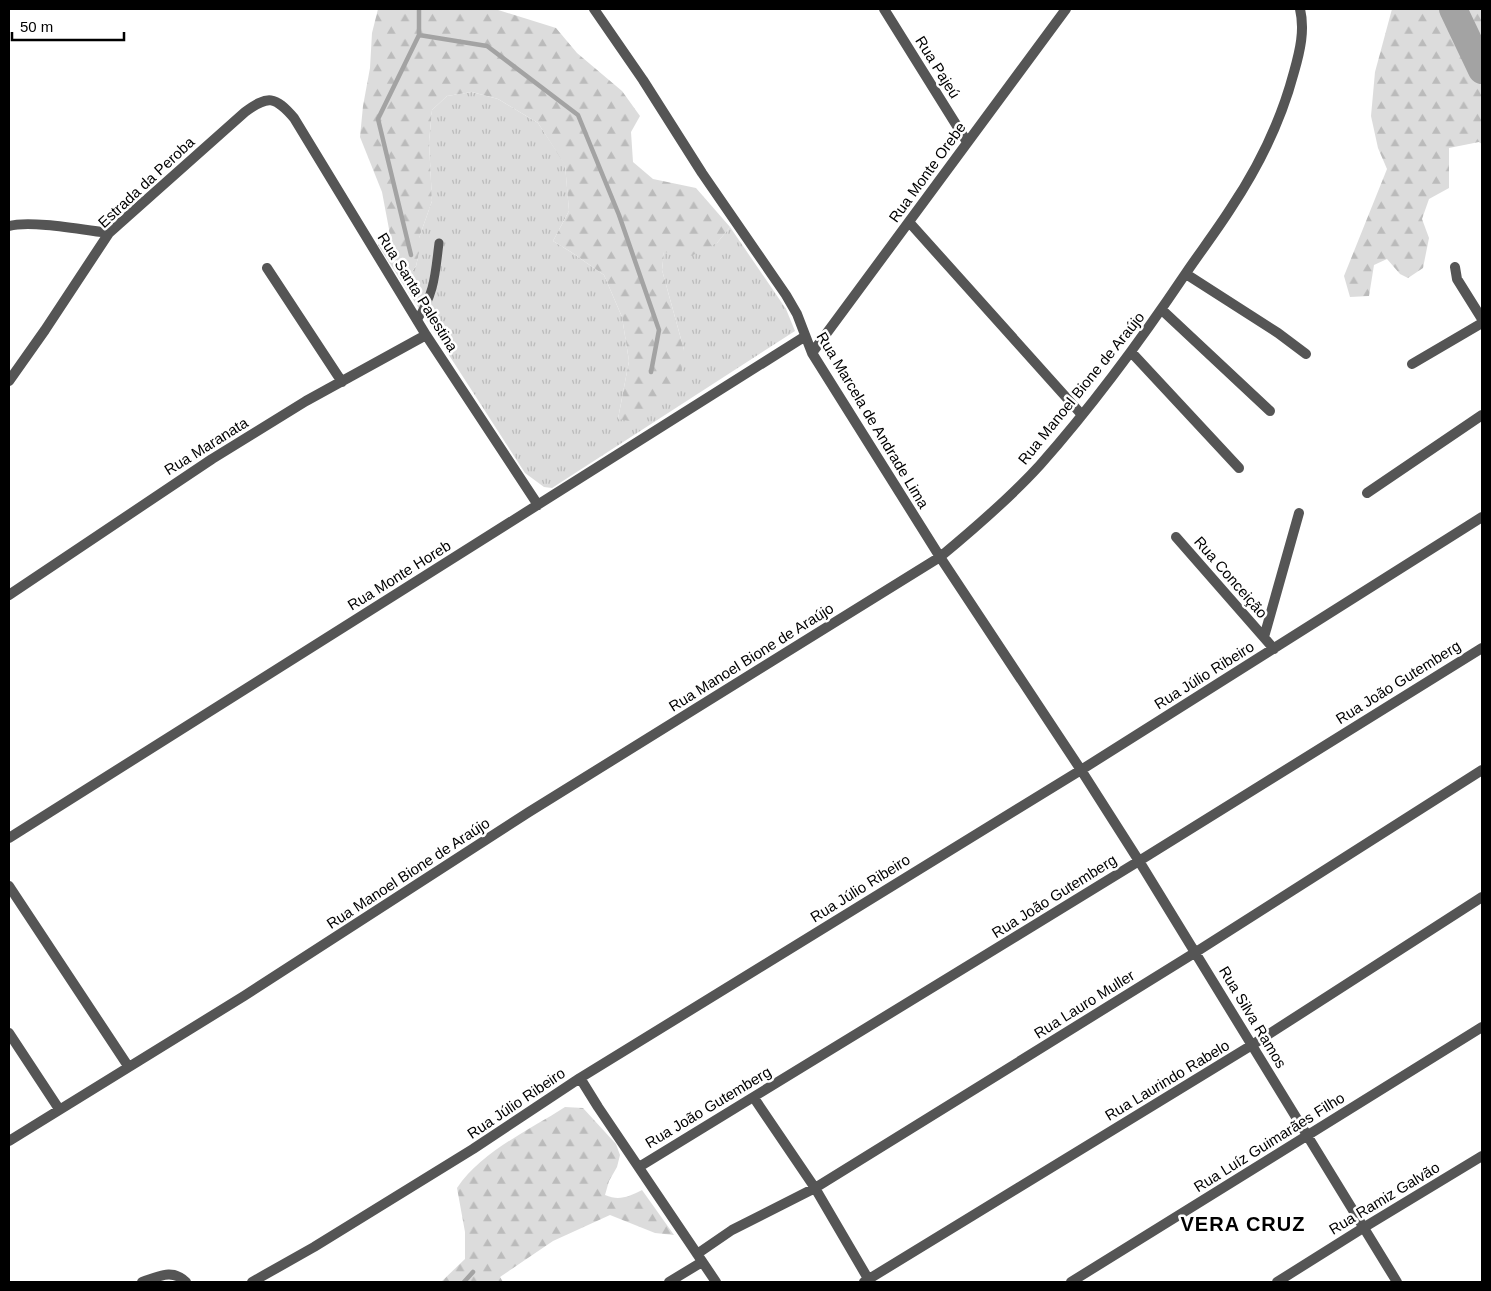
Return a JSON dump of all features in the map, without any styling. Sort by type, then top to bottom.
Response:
[{"type":"street","name":"Rua Marcela de Andrade Lima","points":[[594,9],[643,80],[702,173],[786,295],[797,314],[804,337],[812,353],[940,557],[1081,770]]},
{"type":"street","name":"Rua Pajeú","points":[[884,9],[967,142]]},
{"type":"street","name":"Rua Monte Orebe","points":[[812,353],[1066,9]]},
{"type":"street","name":"Rua Manoel Bione de Araújo","points":[[9,1141],[276,976],[530,812],[940,557],[1004,502],[1039,466],[1132,353],[1232,208],[1274,130],[1288,96],[1302,38],[1300,9]]},
{"type":"street","name":"Estrada da Peroba","points":[[9,381],[110,233],[245,112],[262,101],[271,99]]},
{"type":"street","name":"Rua Santa Palestina","points":[[271,99],[279,102],[294,118],[426,335],[538,505]]},
{"type":"street","points":[[909,222],[1082,415]]},
{"type":"street","points":[[9,226],[16,224],[38,225],[110,233]]},
{"type":"street","points":[[1455,267],[1458,279],[1482,319]]},
{"type":"street","points":[[267,268],[342,382]]},
{"type":"street","points":[[1186,274],[1271,328],[1306,354]]},
{"type":"street","points":[[1162,310],[1270,411]]},
{"type":"street","points":[[1412,364],[1482,323]]},
{"type":"street","name":"Rua Maranata","points":[[9,595],[212,459],[306,402],[426,335]]},
{"type":"street","name":"Rua Monte Horeb","points":[[9,838],[804,337]]},
{"type":"street","points":[[1132,353],[1238,468]]},
{"type":"street","points":[[1367,493],[1482,415]]},
{"type":"street","name":"Rua Conceição","points":[[1264,637],[1299,513]]},
{"type":"street","name":"Rua Júlio Ribeiro","points":[[252,1282],[314,1247],[465,1154],[580,1078],[1081,770],[1482,517]]},
{"type":"street","name":"Rua Conceição","points":[[1176,538],[1274,649]]},
{"type":"street","name":"Rua João Gutemberg","points":[[639,1167],[1139,861],[1482,648]]},
{"type":"street","name":"Rua Silva Ramos","points":[[1081,770],[1196,952],[1397,1282]]},
{"type":"street","name":"Rua Lauro Muller","points":[[669,1282],[740,1226],[815,1188],[1196,952],[1482,770]]},
{"type":"street","points":[[9,886],[128,1066]]},
{"type":"street","name":"Rua Laurindo Rabelo","points":[[867,1281],[1252,1045],[1482,898]]},
{"type":"street","name":"Rua Luíz Guimarães Filho","points":[[1071,1282],[1482,1027]]},
{"type":"street","points":[[9,1033],[59,1109]]},
{"type":"street","points":[[580,1078],[716,1282]]},
{"type":"street","points":[[754,1098],[815,1188],[867,1281]]},
{"type":"street","name":"Rua Ramiz Galvão","points":[[1277,1282],[1482,1156]]},
{"type":"street","points":[[142,1282],[173,1274],[180,1276],[186,1282]]},
{"type":"lane","points":[[417,320],[427,305],[434,286],[439,243]]},
{"type":"green space","points":[[378,9],[495,9],[556,28],[577,53],[622,91],[640,116],[631,132],[633,162],[653,179],[696,188],[730,227],[717,243],[691,256],[664,252],[662,270],[684,350],[680,381],[657,412],[635,422],[618,419],[629,361],[622,317],[604,275],[553,241],[569,211],[565,165],[538,123],[498,99],[472,92],[447,96],[432,110],[429,142],[432,201],[419,238],[419,253],[416,266],[410,274],[399,270],[390,249],[389,229],[382,192],[360,137],[370,68],[372,33]]},
{"type":"green space","points":[[1392,9],[1482,9],[1482,144],[1479,142],[1449,148],[1449,188],[1429,199],[1422,219],[1429,238],[1423,268],[1408,278],[1400,274],[1387,259],[1374,265],[1369,296],[1350,297],[1344,276],[1387,169],[1378,148],[1371,116],[1375,72]]},
{"type":"green space","points":[[472,92],[498,99],[538,123],[565,164],[569,211],[553,241],[604,275],[622,317],[629,361],[618,419],[684,350],[662,270],[664,252],[717,243],[730,227],[786,309],[795,331],[552,488],[544,487],[525,473],[378,245],[389,237],[390,249],[399,270],[410,274],[416,266],[419,253],[419,238],[432,201],[429,142],[432,110],[447,96]]},
{"type":"green space","points":[[565,1107],[583,1108],[616,1144],[620,1155],[605,1195],[615,1198],[624,1197],[642,1190],[674,1235],[655,1233],[610,1215],[553,1241],[500,1277],[503,1282],[441,1282],[465,1259],[465,1232],[457,1188],[467,1175],[492,1152]]},
{"type":"waterway","points":[[411,255],[378,119],[419,35],[419,9]]},
{"type":"waterway","points":[[1453,9],[1482,70]]},
{"type":"waterway","points":[[419,35],[487,46],[578,115],[619,215],[659,330],[651,372]]},
{"type":"waterway","points":[[464,1282],[473,1272]]},
{"type":"district","name":"VERA CRUZ","points":[[1243,1224]]}]
